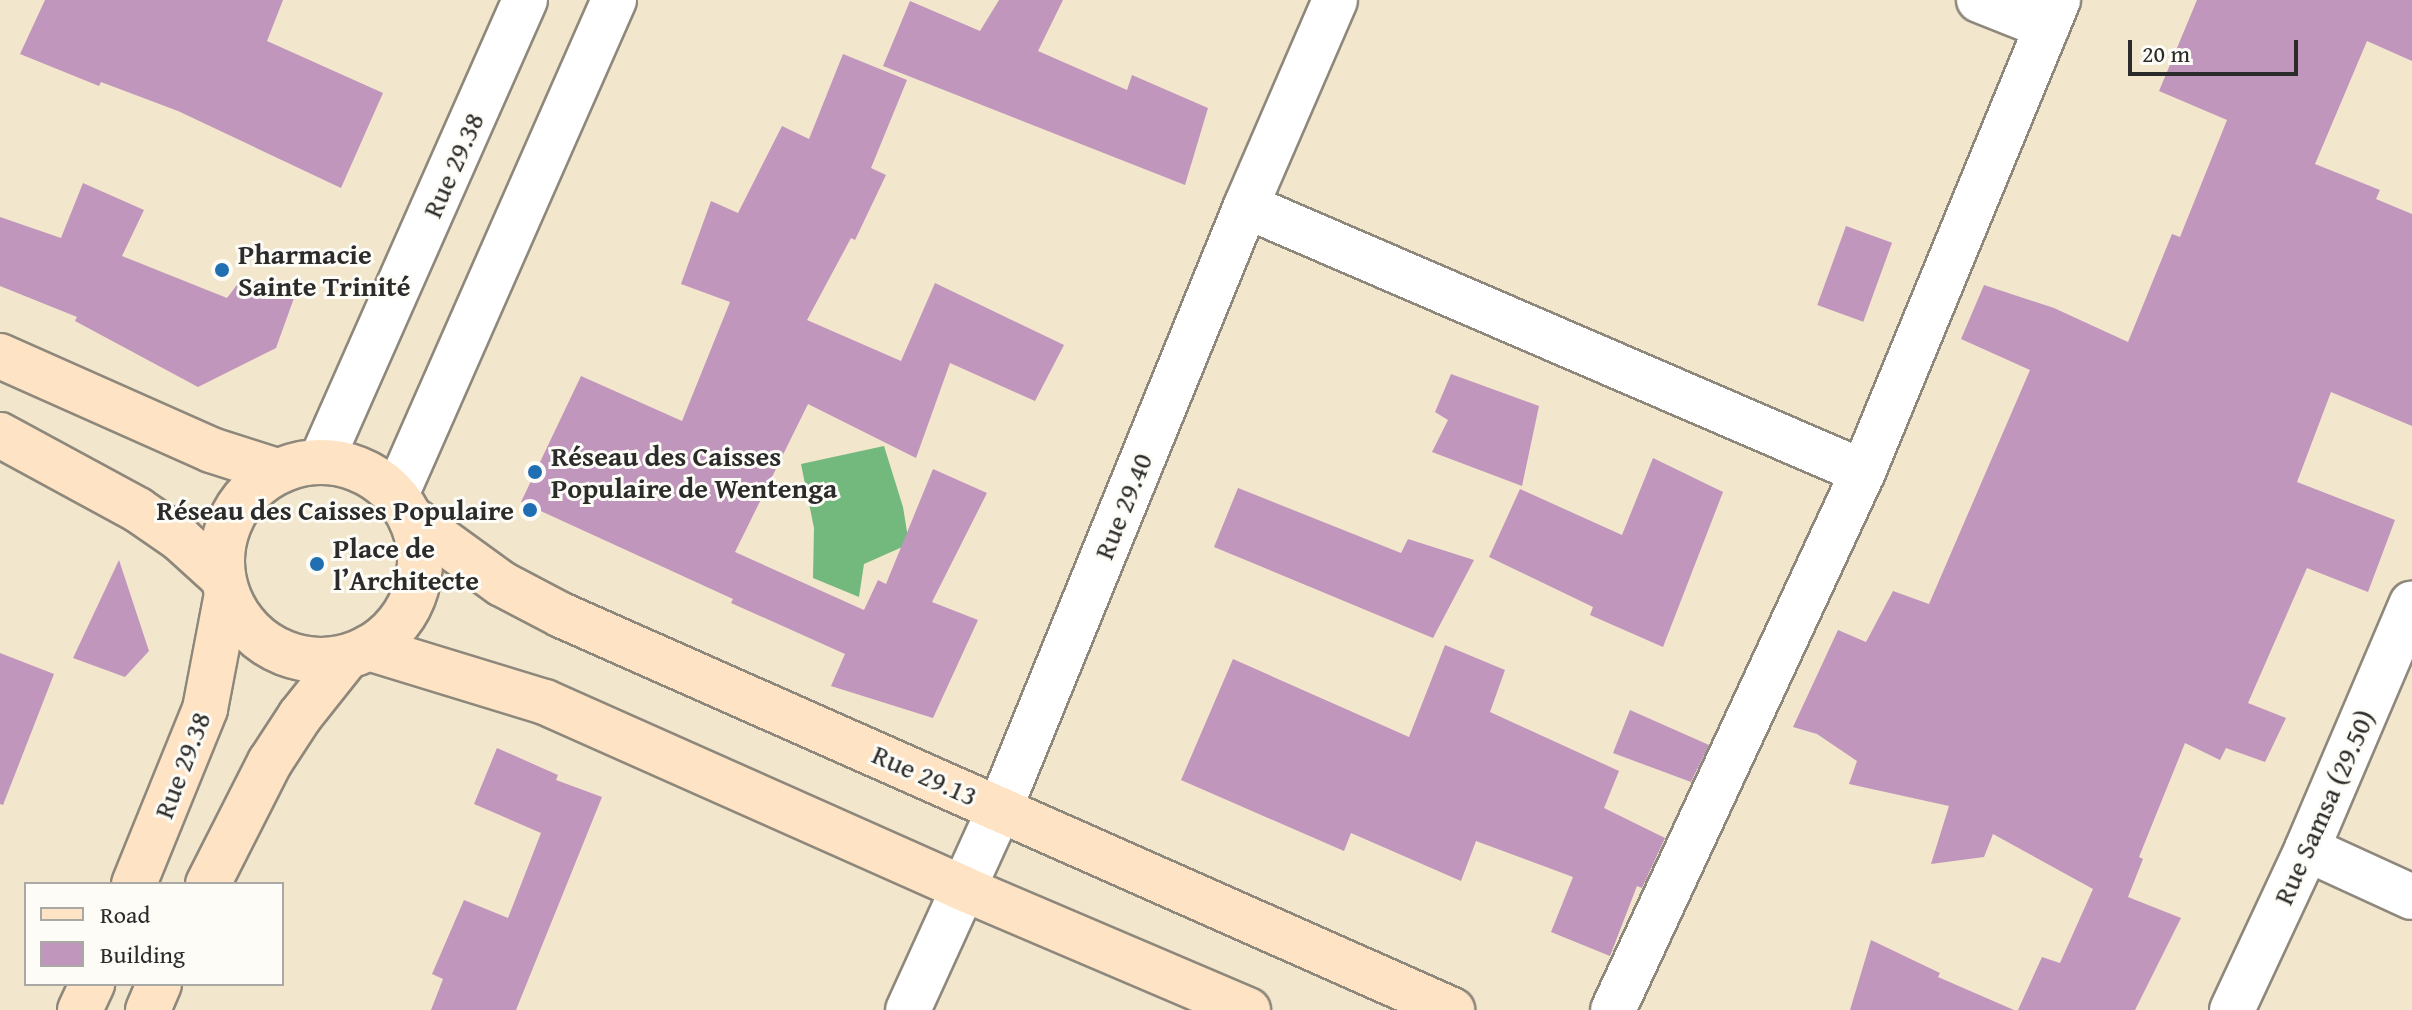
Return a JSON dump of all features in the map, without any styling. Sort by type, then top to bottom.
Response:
[{"type":"main road","points":[[0,356],[211,450],[277,471]]},
{"type":"main road","points":[[0,435],[138,510],[180,539],[225,586],[245,627],[275,649],[311,660],[358,652],[545,702],[962,888],[1248,1010]]},
{"type":"main road","points":[[209,882],[270,762],[300,716],[358,652],[397,625],[415,592],[420,554],[403,506],[362,469],[321,461],[277,471],[251,490],[233,515],[222,546],[225,586]]},
{"type":"main road","name":"Rue 29.13","points":[[403,506],[502,584],[561,615],[1452,1010]]},
{"type":"main road","name":"Rue 29.38","points":[[135,882],[205,709],[225,586]]},
{"type":"main road","points":[[80,1010],[91,986]]},
{"type":"main road","points":[[148,1010],[158,986]]},
{"type":"street","name":"Rue 29.38","points":[[321,461],[525,0]]},
{"type":"street","points":[[403,506],[614,0]]},
{"type":"street","name":"Rue 29.40","points":[[908,1010],[1000,808],[1246,206],[1335,0]]},
{"type":"street","points":[[1613,1010],[1863,472],[2053,14],[1979,0]]},
{"type":"street","points":[[1246,206],[1863,472]]},
{"type":"street","name":"Rue Samsa (29.50)","points":[[2232,1010],[2307,849],[2412,603]]},
{"type":"street","points":[[2307,849],[2412,897]]},
{"type":"green space","points":[[884,446],[903,507],[909,544],[864,564],[859,597],[813,578],[814,528],[801,464]]},
{"type":"building","points":[[45,0],[283,0],[267,41],[383,93],[341,188],[178,111],[101,82],[99,86],[20,54]]},
{"type":"building","points":[[999,0],[1063,0],[1038,51],[1127,90],[1132,75],[1208,108],[1185,185],[883,66],[910,1],[980,31]]},
{"type":"building","points":[[2197,0],[2412,0],[2412,61],[2367,41],[2315,164],[2380,190],[2376,199],[2412,214],[2412,426],[2331,392],[2297,482],[2395,520],[2368,592],[2307,568],[2248,703],[2286,718],[2265,762],[2226,748],[2220,760],[2185,743],[2139,857],[2143,859],[2128,897],[2181,918],[2135,1010],[2018,1010],[2042,957],[2060,963],[2093,889],[1993,834],[1984,857],[1931,864],[1949,806],[1849,784],[1857,761],[1817,734],[1793,727],[1838,630],[1866,642],[1893,591],[1929,604],[2030,370],[1961,339],[1984,285],[2054,308],[2128,342],[2172,234],[2180,237],[2227,120],[2159,91]]},
{"type":"building","points":[[843,54],[907,80],[871,168],[886,175],[855,240],[851,238],[807,320],[901,361],[935,283],[1064,345],[1035,401],[950,363],[916,458],[808,404],[735,552],[864,610],[878,580],[886,584],[933,469],[987,493],[932,602],[978,620],[933,718],[831,686],[845,654],[521,502],[581,376],[682,421],[730,302],[681,284],[711,201],[738,213],[782,126],[809,139]]},
{"type":"building","points":[[83,183],[144,210],[122,256],[227,298],[243,277],[294,298],[276,348],[198,387],[75,321],[77,317],[0,286],[0,217],[61,238]]},
{"type":"building","points":[[1846,226],[1892,243],[1863,322],[1817,305]]},
{"type":"building","points":[[1451,374],[1539,406],[1522,486],[1432,452],[1448,420],[1435,412]]},
{"type":"building","points":[[1653,458],[1723,492],[1663,647],[1590,615],[1593,607],[1489,557],[1520,489],[1622,535]]},
{"type":"building","points":[[1238,488],[1401,553],[1408,539],[1474,560],[1433,638],[1214,547]]},
{"type":"building","points":[[119,560],[149,651],[125,677],[73,658]]},
{"type":"building","points":[[1445,645],[1505,670],[1490,712],[1619,771],[1604,808],[1665,838],[1642,888],[1637,886],[1610,956],[1551,932],[1573,877],[1476,841],[1461,881],[1351,833],[1344,851],[1181,780],[1233,659],[1409,737]]},
{"type":"building","points":[[0,653],[54,674],[3,805],[0,804]]},
{"type":"building","points":[[1630,710],[1709,745],[1691,782],[1613,753]]},
{"type":"building","points":[[497,748],[558,775],[556,780],[602,797],[516,1010],[431,1010],[443,979],[432,974],[464,900],[508,918],[541,833],[474,804]]},
{"type":"building","points":[[1871,940],[1940,973],[1938,977],[2014,1010],[1850,1010]]},
{"type":"place","name":"Pharmacie Sainte Trinité","points":[[222,270]]},
{"type":"place","name":"Réseau des Caisses Populaire de Wentenga","points":[[535,472]]},
{"type":"place","name":"Réseau des Caisses Populaire","points":[[530,510]]},
{"type":"place","name":"Place de l’Architecte","points":[[317,564]]}]
